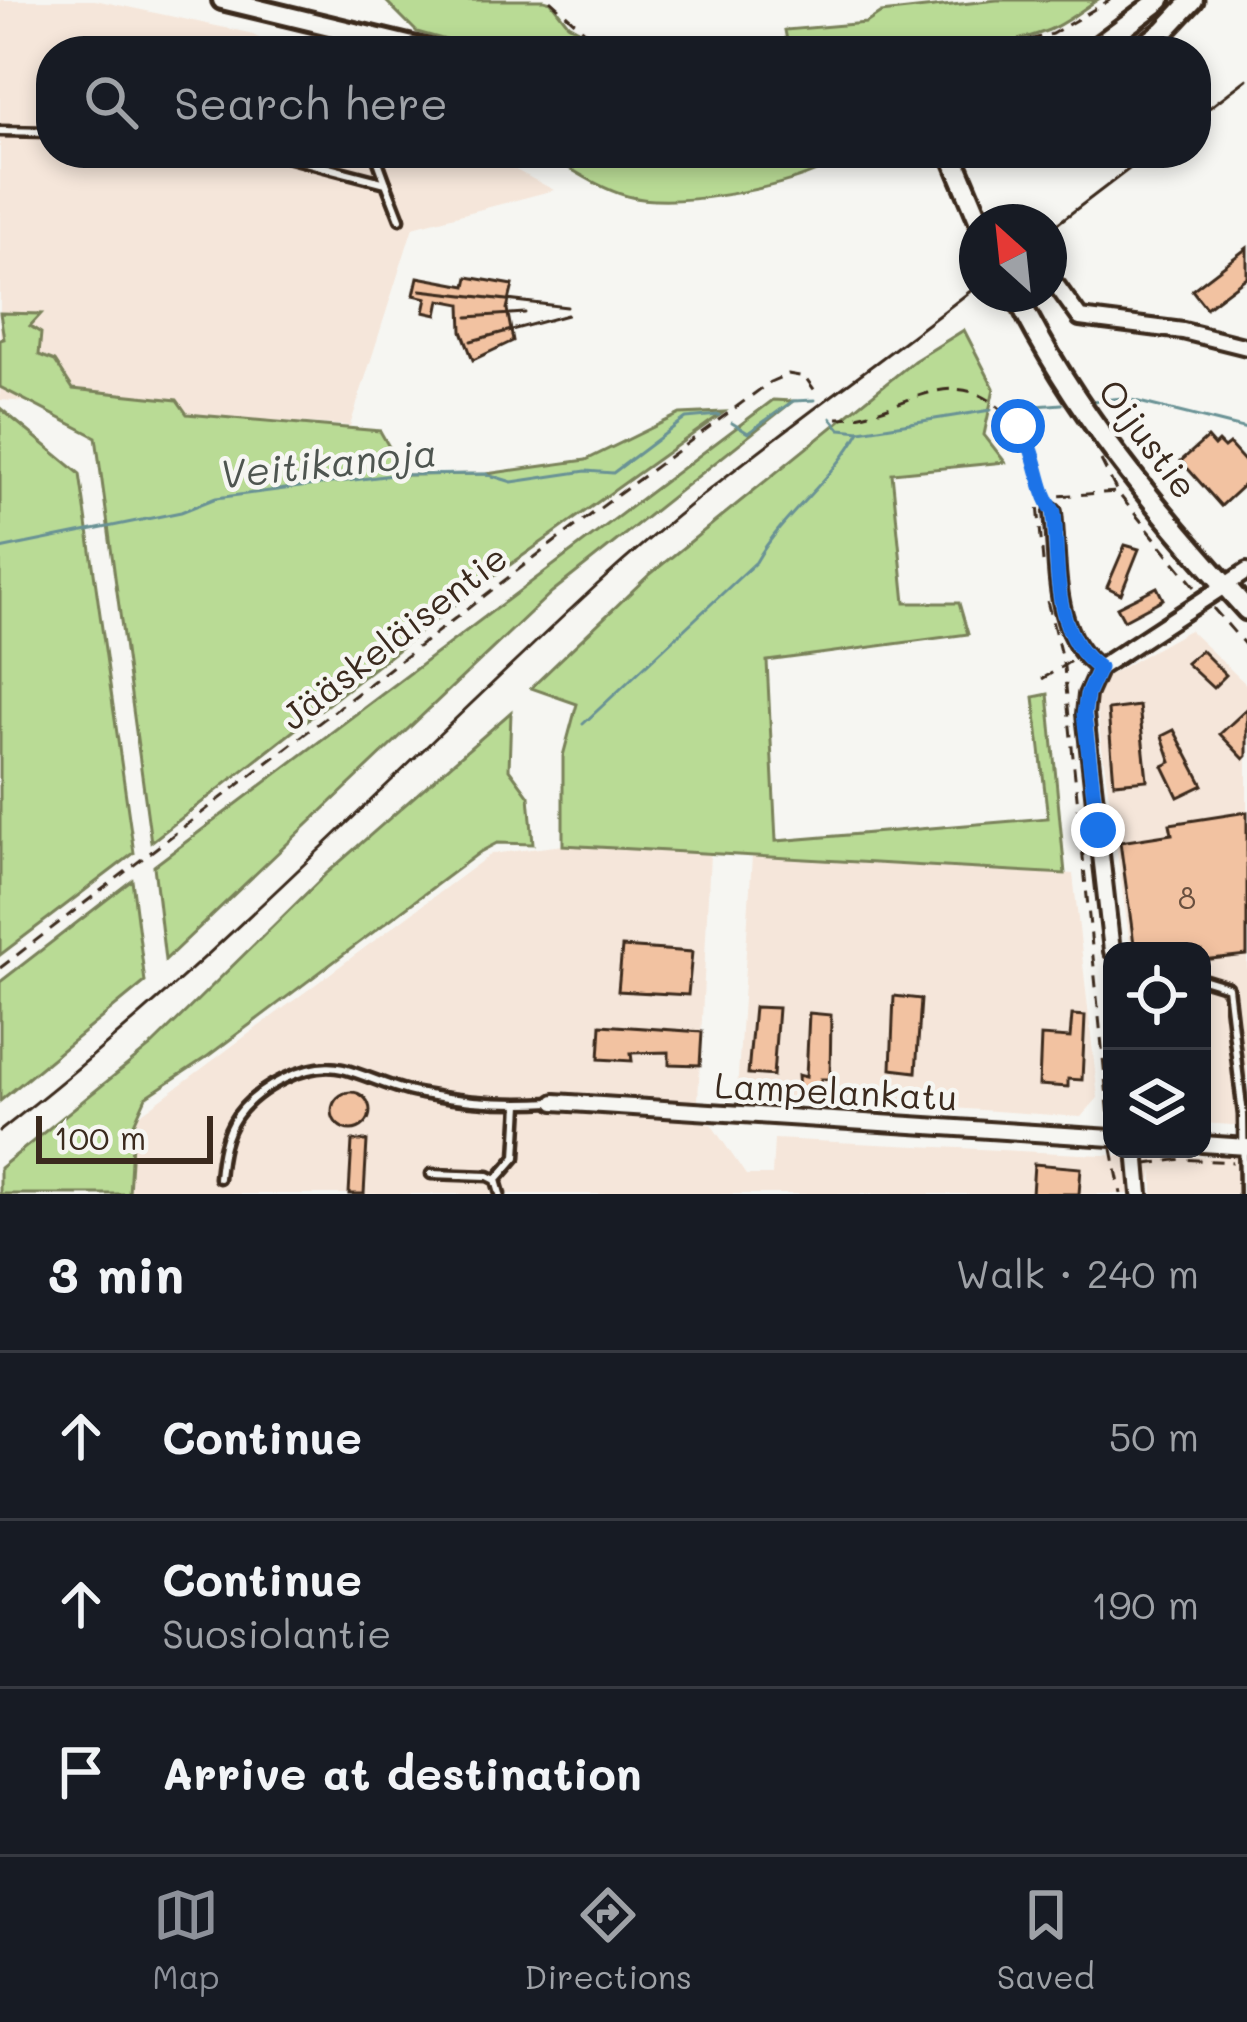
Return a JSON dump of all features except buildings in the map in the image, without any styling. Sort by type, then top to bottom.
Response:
[{"type":"main road","points":[[1112,36],[1160,0]]},
{"type":"main road","points":[[1157,36],[1193,0]]},
{"type":"main road","points":[[957,168],[972,204]]},
{"type":"main road","name":"Oijustie","points":[[1025,312],[1123,467],[1247,610]]},
{"type":"street","points":[[222,0],[369,36]]},
{"type":"street","points":[[1067,300],[1080,318],[1183,331],[1247,347]]},
{"type":"street","points":[[1054,512],[1066,630],[1079,654],[1099,668]]},
{"type":"street","points":[[1111,942],[1084,714],[1087,695],[1099,668],[1247,572]]},
{"type":"street","name":"Lampelankatu","points":[[556,1102],[1103,1142]]},
{"type":"street","points":[[1211,1144],[1245,1146]]},
{"type":"street","points":[[1137,1158],[1140,1194]]},
{"type":"lane","points":[[0,131],[36,132]]},
{"type":"lane","points":[[328,168],[386,183]]},
{"type":"lane","points":[[380,168],[400,219]]},
{"type":"lane","points":[[1211,982],[1228,987],[1245,1146],[1244,1194]]},
{"type":"lane","points":[[219,1178],[223,1147],[238,1115],[271,1085],[305,1071],[338,1067],[420,1094],[519,1104],[556,1102]]},
{"type":"lane","points":[[496,1180],[516,1157],[519,1104]]},
{"type":"lane","points":[[430,1174],[488,1176],[496,1180],[500,1194]]},
{"type":"path","points":[[550,0],[590,36]]},
{"type":"path","points":[[1044,36],[1110,0]]},
{"type":"path","name":"Jääskeläisentie","points":[[0,968],[770,382],[788,374],[805,377],[818,395]]},
{"type":"path","points":[[837,418],[871,415],[932,391],[967,388],[979,392],[1028,438],[1043,497],[1054,512]]},
{"type":"path","points":[[1043,497],[1117,492]]},
{"type":"path","points":[[1043,497],[1038,504],[1043,567]]},
{"type":"path","points":[[1046,588],[1064,667],[1105,1050]]},
{"type":"path","points":[[1042,679],[1064,667]]},
{"type":"path","points":[[1115,1158],[1121,1194]]},
{"type":"path","points":[[1159,1158],[1243,1163]]},
{"type":"shaded area","points":[[0,0],[95,0],[255,36],[36,36],[36,168],[512,168],[554,190],[413,227],[350,426],[0,400]]},
{"type":"shaded area","points":[[1189,630],[1247,685],[1247,1126],[1211,1124],[1211,942],[1130,942],[1093,684]]},
{"type":"shaded area","points":[[563,845],[710,854],[697,1122],[711,1124],[746,1175],[772,1175],[774,1139],[1103,1158],[1247,1156],[1247,1194],[1153,1194],[1153,1170],[1149,1194],[33,1194],[491,854]]},
{"type":"shaded area","points":[[752,856],[1073,874],[1098,1098],[1081,1117],[737,1093]]},
{"type":"green space","points":[[385,0],[544,0],[568,24],[589,36],[431,36],[417,32]]},
{"type":"green space","points":[[997,0],[1097,0],[1068,20],[1030,36],[786,36],[785,30],[866,23],[881,13]]},
{"type":"green space","points":[[570,168],[821,169],[779,183],[697,198],[647,199],[605,188]]},
{"type":"green space","points":[[0,313],[41,314],[30,326],[41,333],[39,355],[55,361],[73,389],[177,400],[187,414],[380,431],[405,475],[486,474],[586,460],[680,414],[724,412],[465,597],[151,842],[96,437],[0,387],[0,340],[4,339]]},
{"type":"green space","points":[[964,330],[994,388],[984,435],[1005,462],[892,473],[905,603],[959,603],[968,634],[767,661],[776,841],[1048,818],[1034,697],[1048,694],[1065,874],[563,845],[563,756],[577,704],[531,688],[648,576],[914,361]]},
{"type":"green space","points":[[773,400],[793,401],[552,592],[165,960],[154,866]]},
{"type":"green space","points":[[0,408],[80,474],[134,853],[0,955]]},
{"type":"green space","points":[[511,712],[509,769],[529,796],[533,844],[497,843],[480,852],[208,1056],[146,1097],[133,1126],[129,1194],[0,1194],[0,1168],[152,1045],[327,873]]},
{"type":"green space","points":[[132,880],[145,982],[0,1101],[0,982]]},
{"type":"waterway","name":"Veitikanoja","points":[[1092,401],[1123,398],[1247,429]]},
{"type":"waterway","name":"Veitikanoja","points":[[732,423],[748,433],[793,401],[815,400]]},
{"type":"waterway","name":"Veitikanoja","points":[[1010,408],[1062,404]]},
{"type":"waterway","name":"Veitikanoja","points":[[831,418],[840,429],[860,431],[991,410]]},
{"type":"waterway","name":"Veitikanoja","points":[[0,549],[181,512],[216,498],[392,475],[486,474],[512,482],[586,471],[613,473],[686,418],[719,415]]},
{"type":"waterway","points":[[583,724],[756,562],[860,431]]},
{"type":"railway","points":[[1211,107],[1247,79]]},
{"type":"railway","points":[[1067,216],[1130,168]]},
{"type":"railway","points":[[421,290],[567,307]]},
{"type":"railway","points":[[0,1131],[231,933],[643,544],[959,300]]},
{"type":"railway","points":[[468,317],[525,313]]},
{"type":"railway","points":[[471,341],[567,315]]},
{"type":"route","points":[[1018,426],[1034,450],[1043,497],[1054,512],[1066,630],[1079,654],[1099,668],[1084,714],[1098,830]]}]
